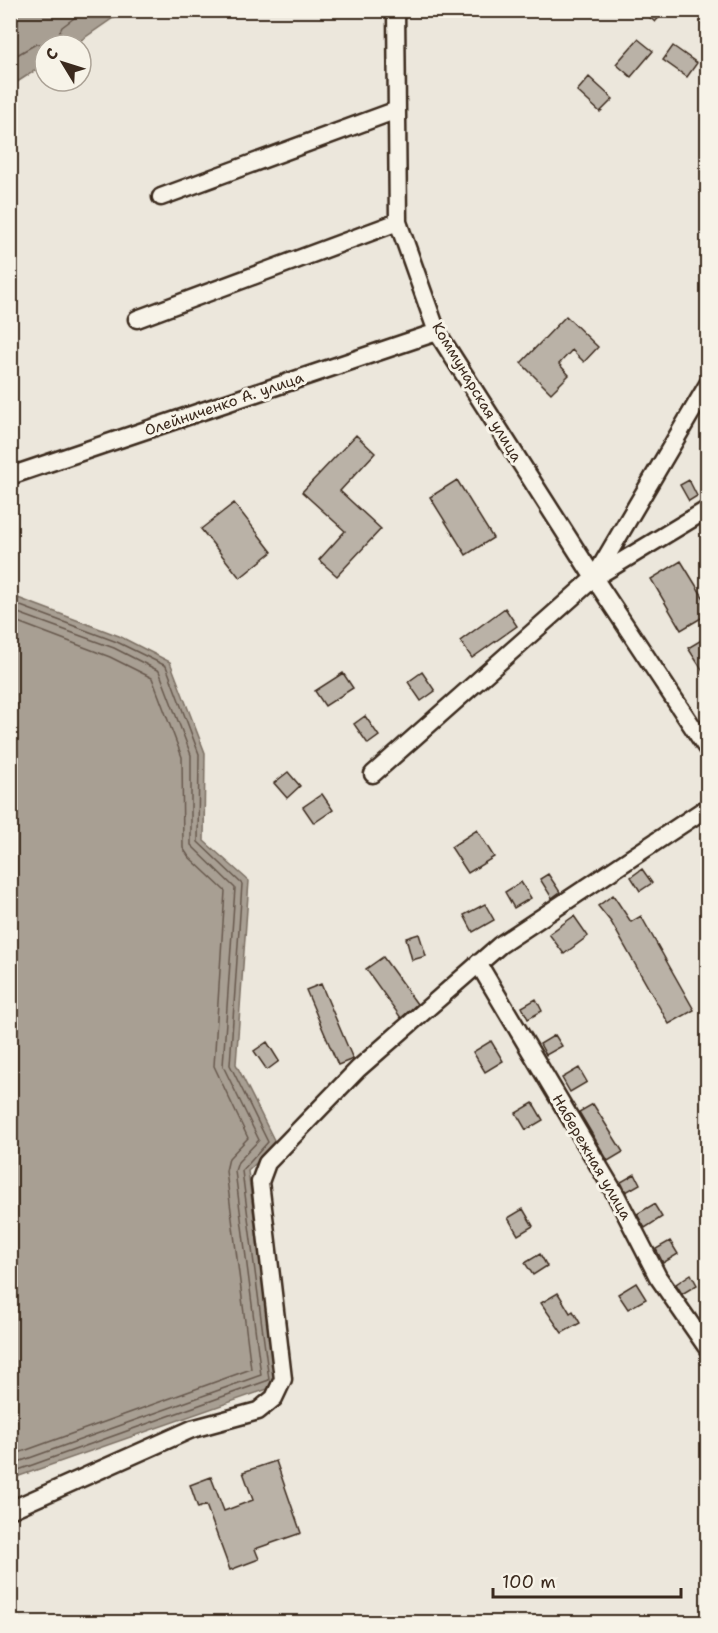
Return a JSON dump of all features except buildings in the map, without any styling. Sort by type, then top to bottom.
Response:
[{"type":"street","name":"Коммунарская улица","points":[[396,10],[398,222],[437,332],[594,578],[708,750]]},
{"type":"street","points":[[161,197],[397,110]]},
{"type":"street","points":[[137,319],[398,222]]},
{"type":"street","name":"Олейниченко А. улица","points":[[10,476],[437,332]]},
{"type":"street","points":[[594,578],[708,384]]},
{"type":"street","points":[[373,774],[594,578],[708,508]]},
{"type":"street","points":[[10,1510],[192,1429],[258,1411],[274,1398],[283,1379],[260,1182],[267,1163],[358,1069],[500,945],[708,807]]},
{"type":"street","name":"Набережная улица","points":[[478,963],[616,1194],[658,1277],[708,1350]]},
{"type":"water","points":[[11,10],[123,10],[91,33],[33,33],[33,72],[11,86]]},
{"type":"water","points":[[10,595],[119,636],[170,662],[205,753],[204,841],[249,881],[236,1064],[276,1144],[248,1171],[276,1386],[11,1479]]}]
